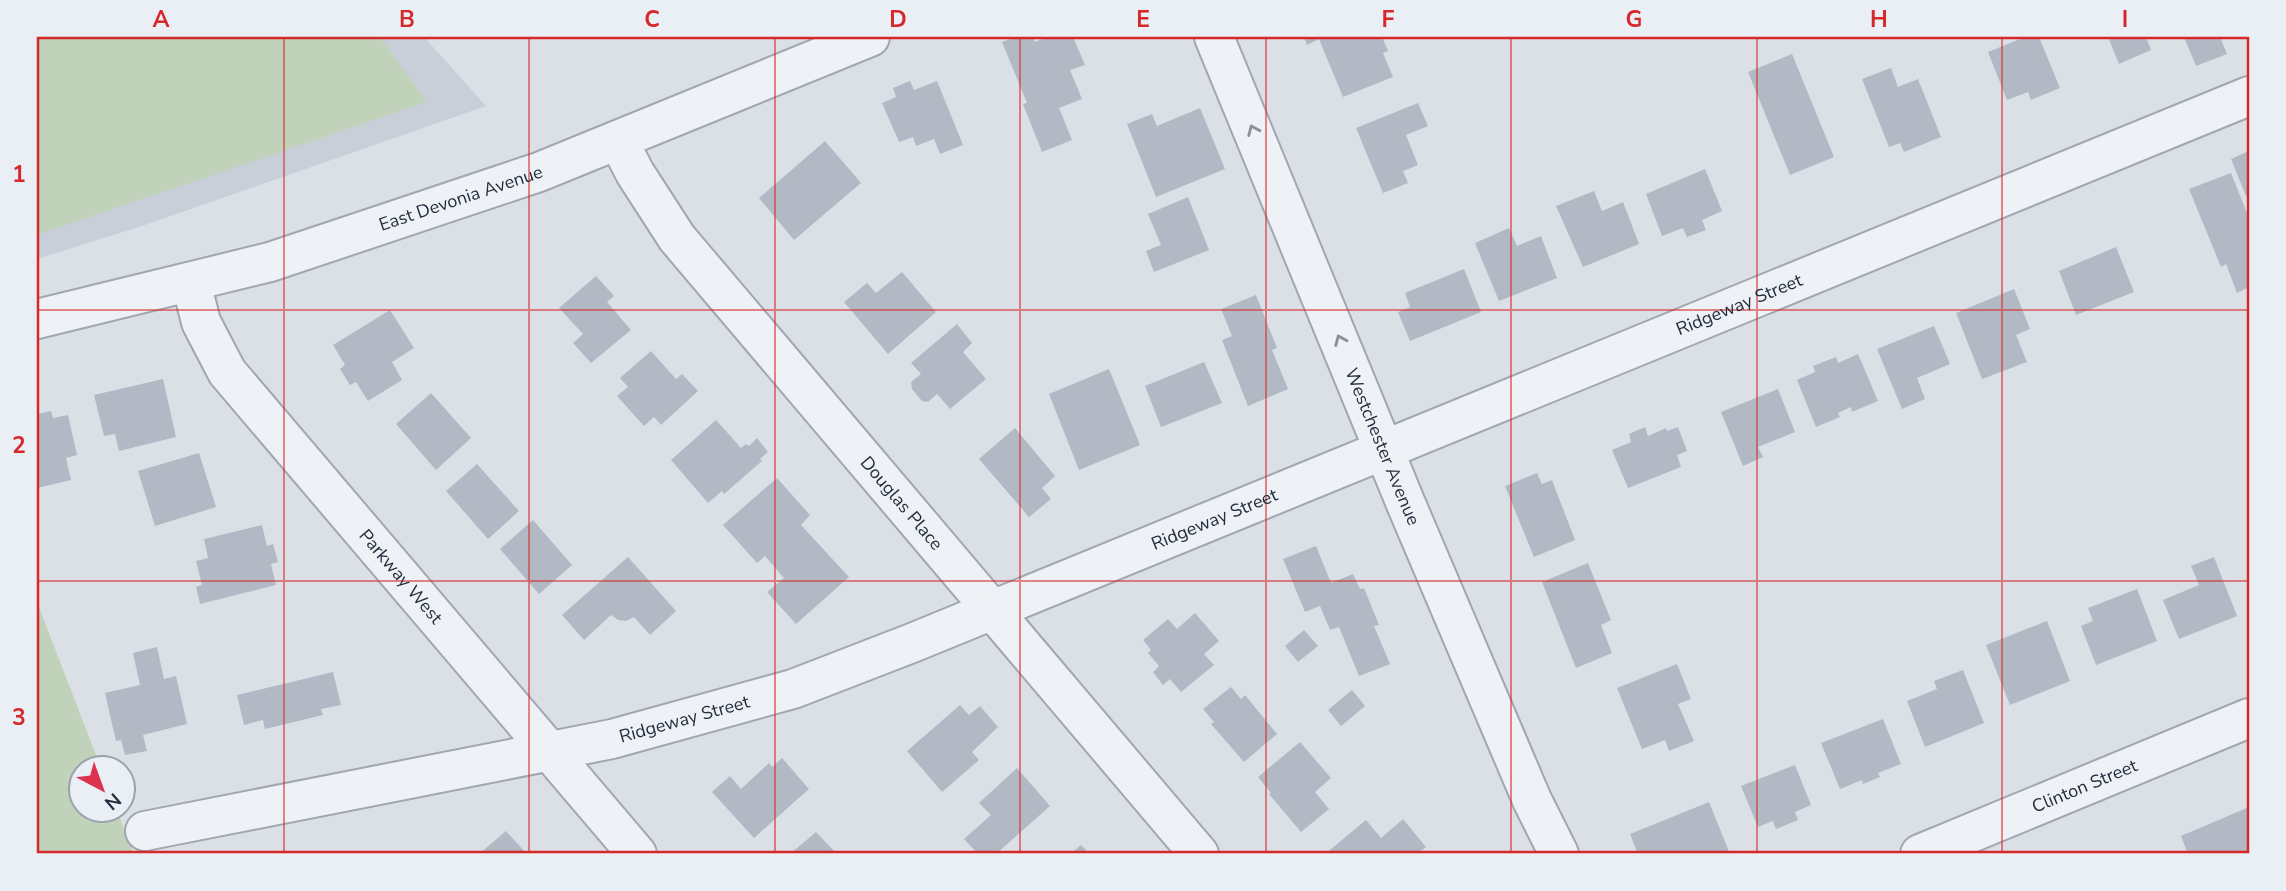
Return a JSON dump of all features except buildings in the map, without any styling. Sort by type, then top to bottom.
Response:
[{"type":"street","name":"East Devonia Avenue","points":[[37,319],[270,262],[539,172],[870,37]]},
{"type":"street","name":"Westchester Avenue","points":[[1214,37],[1406,504],[1532,800],[1559,854]]},
{"type":"street","name":"Ridgeway Street","points":[[145,831],[612,739],[793,689],[2249,96]]},
{"type":"street","name":"Douglas Place","points":[[618,140],[635,173],[677,237],[1199,854]]},
{"type":"street","name":"Parkway West","points":[[191,282],[201,322],[228,372],[637,854]]},
{"type":"street","name":"Clinton Street","points":[[1920,854],[2249,718]]},
{"type":"shaded area","points":[[37,37],[424,37],[486,106],[139,227],[37,259]]},
{"type":"green space","points":[[37,37],[380,37],[427,102],[37,235]]},
{"type":"green space","points":[[37,602],[96,754],[66,754],[66,824],[122,824],[134,854],[37,854]]}]
